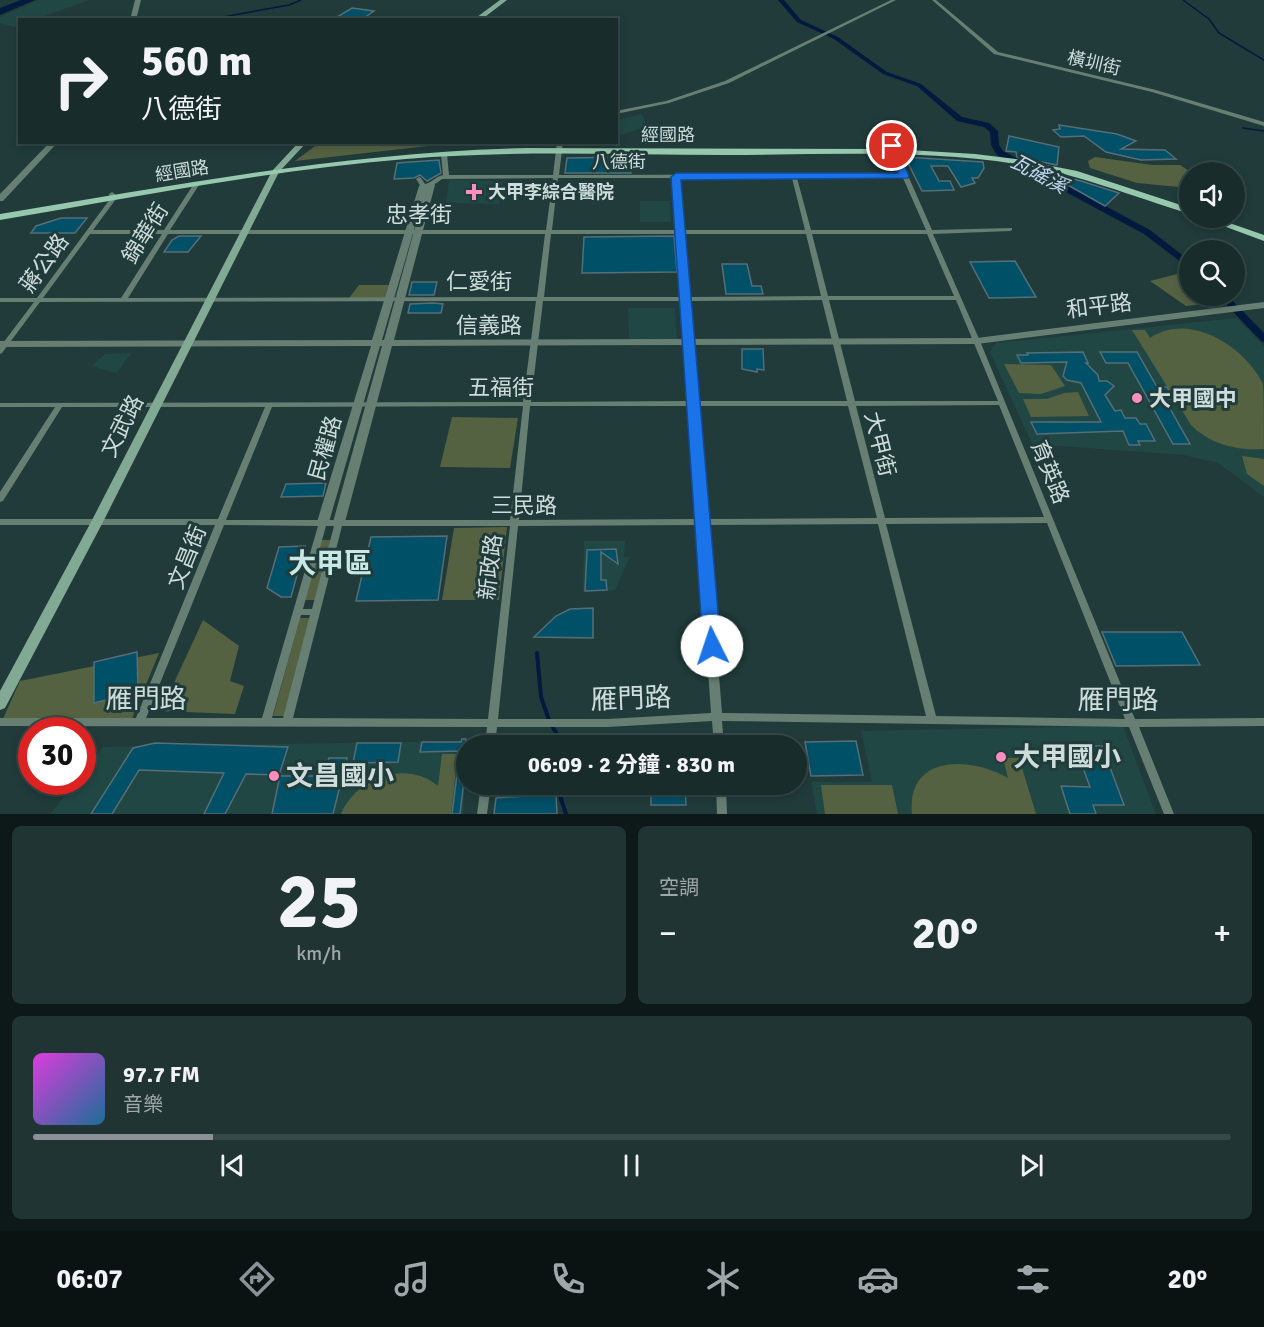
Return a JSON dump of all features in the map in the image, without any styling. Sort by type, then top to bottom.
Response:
[{"type":"main road","points":[[479,18],[504,0]]},
{"type":"main road","name":"文武路","points":[[0,704],[97,522],[278,169],[302,144]]},
{"type":"main road","name":"經國路","points":[[0,212],[195,185],[278,169],[444,154],[560,147]]},
{"type":"main road","name":"經國路","points":[[0,217],[278,169],[406,151],[560,147],[892,149],[995,152],[1027,164],[1059,169],[1111,184],[1179,207]]},
{"type":"main road","name":"經國路","points":[[892,149],[1012,158],[1090,169],[1179,200]]},
{"type":"main road","points":[[1245,224],[1264,231]]},
{"type":"main road","points":[[1236,228],[1264,238]]},
{"type":"street","points":[[134,18],[138,0]]},
{"type":"street","points":[[618,113],[667,102],[724,83],[894,0]]},
{"type":"street","name":"橫圳街","points":[[934,0],[996,53],[1154,92],[1264,124]]},
{"type":"street","points":[[0,200],[53,144]]},
{"type":"street","name":"新政路","points":[[492,735],[535,344],[550,232],[554,177],[560,147]]},
{"type":"street","name":"育英路","points":[[892,149],[977,341],[1168,814]]},
{"type":"street","points":[[424,184],[444,177],[444,154]]},
{"type":"street","name":"大甲街","points":[[794,176],[932,720]]},
{"type":"street","name":"八德街","points":[[444,177],[904,176]]},
{"type":"street","points":[[676,177],[718,735]]},
{"type":"street","name":"民權路","points":[[287,721],[388,344],[395,299],[414,232],[424,184]]},
{"type":"street","name":"錦華街","points":[[123,300],[168,232],[195,185]]},
{"type":"street","name":"蔣公路","points":[[2,347],[89,232],[113,196]]},
{"type":"street","name":"忠孝街","points":[[89,232],[929,232],[1010,230]]},
{"type":"street","name":"仁愛街","points":[[0,300],[958,298]]},
{"type":"street","name":"民權路","points":[[266,721],[376,344],[395,299]]},
{"type":"street","name":"和平路","points":[[977,341],[1264,304]]},
{"type":"street","name":"信義路","points":[[2,347],[977,341]]},
{"type":"street","name":"五福街","points":[[0,405],[1002,404]]},
{"type":"street","points":[[0,499],[60,405]]},
{"type":"street","name":"文昌街","points":[[139,722],[269,405]]},
{"type":"street","name":"三民路","points":[[0,522],[515,523],[1048,520]]},
{"type":"street","points":[[298,610],[316,609]]},
{"type":"street","name":"雁門路","points":[[0,722],[287,721],[493,724],[608,723],[717,717],[1130,723],[1264,722]]},
{"type":"street","points":[[482,814],[485,795]]},
{"type":"street","points":[[721,795],[722,814]]},
{"type":"shaded area","points":[[39,0],[90,0],[38,18],[18,18],[18,25],[14,27],[0,23],[0,17]]},
{"type":"shaded area","points":[[642,114],[647,127],[618,136],[618,120]]},
{"type":"shaded area","name":"大甲李綜合醫院","points":[[449,180],[503,181],[499,204],[446,203]]},
{"type":"shaded area","points":[[640,201],[670,201],[671,222],[640,222]]},
{"type":"shaded area","points":[[628,308],[675,308],[677,342],[629,342]]},
{"type":"shaded area","name":"大甲國中","points":[[1237,318],[1264,346],[1264,497],[1218,463],[1184,455],[1032,444],[990,352],[996,343]]},
{"type":"shaded area","points":[[131,353],[117,373],[91,366],[105,354]]},
{"type":"shaded area","points":[[584,541],[625,541],[624,557],[630,557],[615,590],[583,592]]},
{"type":"shaded area","name":"大甲國小","points":[[1123,726],[1156,814],[817,814],[811,782],[872,782],[861,731]]},
{"type":"shaded area","name":"文昌國小","points":[[456,741],[456,795],[464,795],[463,814],[50,814],[65,795],[96,795],[96,756],[103,747]]},
{"type":"green space","points":[[318,144],[551,144],[550,146],[428,146],[295,161]]},
{"type":"green space","points":[[1095,157],[1152,165],[1179,165],[1179,187],[1137,183],[1090,168],[1088,161]]},
{"type":"green space","points":[[1179,274],[1179,301],[1150,281]]},
{"type":"green space","points":[[359,285],[389,285],[385,298],[349,298]]},
{"type":"green space","points":[[1182,329],[1199,331],[1215,337],[1243,357],[1255,370],[1263,384],[1264,449],[1244,449],[1224,445],[1198,432],[1191,425],[1132,330],[1145,330],[1150,338],[1166,331]]},
{"type":"green space","points":[[1004,364],[1051,365],[1065,386],[1041,394],[1019,393]]},
{"type":"green space","points":[[1078,392],[1089,416],[1031,417],[1023,399],[1047,399],[1064,393]]},
{"type":"green space","points":[[452,417],[518,418],[510,468],[440,467]]},
{"type":"green space","points":[[1242,456],[1264,459],[1264,486],[1247,474]]},
{"type":"green space","points":[[507,527],[499,600],[442,600],[454,528]]},
{"type":"green space","points":[[321,540],[332,540],[316,600],[304,600]]},
{"type":"green space","points":[[300,618],[312,618],[286,716],[273,716]]},
{"type":"green space","points":[[203,620],[239,646],[230,681],[244,686],[235,714],[161,711]]},
{"type":"green space","points":[[159,653],[131,721],[96,721],[96,717],[18,717],[18,721],[2,721],[20,681]]},
{"type":"green space","points":[[442,754],[456,754],[451,814],[341,814],[348,801],[358,791],[383,776],[411,774],[425,778],[438,786]]},
{"type":"green space","points":[[1003,758],[1019,758],[1036,814],[912,814],[913,794],[919,780],[930,770],[944,765],[960,764],[977,766],[1008,778]]},
{"type":"green space","points":[[821,785],[892,785],[898,814],[825,814]]},
{"type":"building","points":[[352,8],[374,11],[364,18],[335,18]]},
{"type":"building","points":[[1059,125],[1117,134],[1136,141],[1121,149],[1165,150],[1176,159],[1141,160],[1106,152],[1084,136],[1061,137],[1053,130],[1060,129]]},
{"type":"building","points":[[1009,136],[1059,147],[1057,165],[1017,157],[1016,152],[1006,151]]},
{"type":"building","points":[[631,157],[631,173],[565,173],[567,158]]},
{"type":"building","points":[[905,157],[983,162],[984,168],[978,178],[972,178],[975,183],[961,187],[948,166],[931,166],[939,181],[950,181],[954,190],[922,191]]},
{"type":"building","points":[[439,160],[441,173],[427,181],[420,175],[414,178],[394,179],[397,163]]},
{"type":"building","points":[[1043,171],[1081,181],[1119,193],[1105,206]]},
{"type":"building","points":[[61,218],[87,218],[75,233],[31,233],[36,226]]},
{"type":"building","points":[[179,236],[201,236],[188,252],[164,252],[172,240]]},
{"type":"building","points":[[674,236],[677,272],[582,273],[584,237]]},
{"type":"building","points":[[1015,261],[1036,297],[989,298],[970,262]]},
{"type":"building","points":[[722,264],[747,264],[752,286],[761,286],[763,294],[726,294]]},
{"type":"building","points":[[412,282],[437,282],[434,295],[409,295]]},
{"type":"building","points":[[410,304],[443,304],[441,313],[408,313]]},
{"type":"building","points":[[742,349],[763,349],[764,370],[757,369],[757,372],[742,369]]},
{"type":"building","points":[[1083,352],[1088,363],[1086,363],[1098,375],[1099,381],[1107,381],[1114,386],[1105,395],[1115,411],[1121,410],[1125,418],[1136,418],[1140,424],[1146,424],[1155,441],[1138,441],[1140,445],[1129,445],[1123,431],[1037,434],[1031,422],[1101,422],[1081,383],[1067,380],[1063,376],[1067,362],[1021,363],[1017,355]]},
{"type":"building","points":[[1100,352],[1137,352],[1157,387],[1167,387],[1173,399],[1164,398],[1190,444],[1173,444],[1128,363],[1106,363]]},
{"type":"building","points":[[326,483],[323,496],[281,497],[286,484]]},
{"type":"building","points":[[447,536],[438,600],[356,601],[371,537]]},
{"type":"building","points":[[305,546],[291,597],[281,597],[267,588],[279,547]]},
{"type":"building","points":[[616,549],[618,564],[601,552],[601,580],[606,580],[607,590],[585,591],[587,550]]},
{"type":"building","points":[[593,608],[593,638],[534,637],[556,616],[570,609]]},
{"type":"building","points":[[1102,632],[1182,632],[1200,665],[1116,666]]},
{"type":"building","points":[[137,652],[138,692],[94,703],[94,662]]},
{"type":"building","points":[[856,741],[863,775],[811,776],[807,742]]},
{"type":"building","points":[[422,742],[456,742],[456,751],[420,752]]},
{"type":"building","points":[[155,743],[288,747],[279,775],[246,774],[225,814],[204,814],[224,773],[139,770],[112,814],[91,814],[133,748]]},
{"type":"building","points":[[357,743],[401,743],[398,762],[353,763]]},
{"type":"building","points":[[1065,746],[1102,746],[1124,805],[1093,805],[1096,814],[1070,814],[1061,786],[1090,787],[1082,765],[1072,765]]},
{"type":"building","points":[[329,758],[347,758],[333,814],[272,814],[280,776],[323,776]]},
{"type":"building","points":[[456,782],[456,795],[462,795],[460,814],[452,814]]},
{"type":"building","points":[[556,795],[557,814],[494,814],[496,798]]},
{"type":"building","points":[[651,795],[686,795],[686,805],[651,805]]},
{"type":"waterway","points":[[0,12],[30,0]]},
{"type":"waterway","points":[[217,18],[289,5],[301,0]]},
{"type":"waterway","name":"瓦磘溪","points":[[781,0],[799,21],[836,38],[885,73],[919,85],[960,119],[986,125],[994,131],[995,145],[1000,153],[1147,232],[1179,257]]},
{"type":"waterway","points":[[1183,0],[1209,19],[1219,33],[1264,60]]},
{"type":"waterway","points":[[1243,128],[1264,131]]},
{"type":"waterway","name":"瓦磘溪","points":[[1233,306],[1264,339]]},
{"type":"waterway","points":[[537,653],[541,697],[549,720]]},
{"type":"waterway","points":[[552,726],[558,735]]},
{"type":"waterway","points":[[560,795],[566,814]]},
{"type":"place","name":"大甲李綜合醫院","points":[[474,192]]},
{"type":"place","name":"大甲國中","points":[[1137,398]]},
{"type":"place","name":"大甲國小","points":[[1001,757]]},
{"type":"place","name":"文昌國小","points":[[274,776]]},
{"type":"district","name":"大甲區","points":[[330,564]]},
{"type":"route","points":[[712,646],[676,177],[904,176],[892,146]]}]
